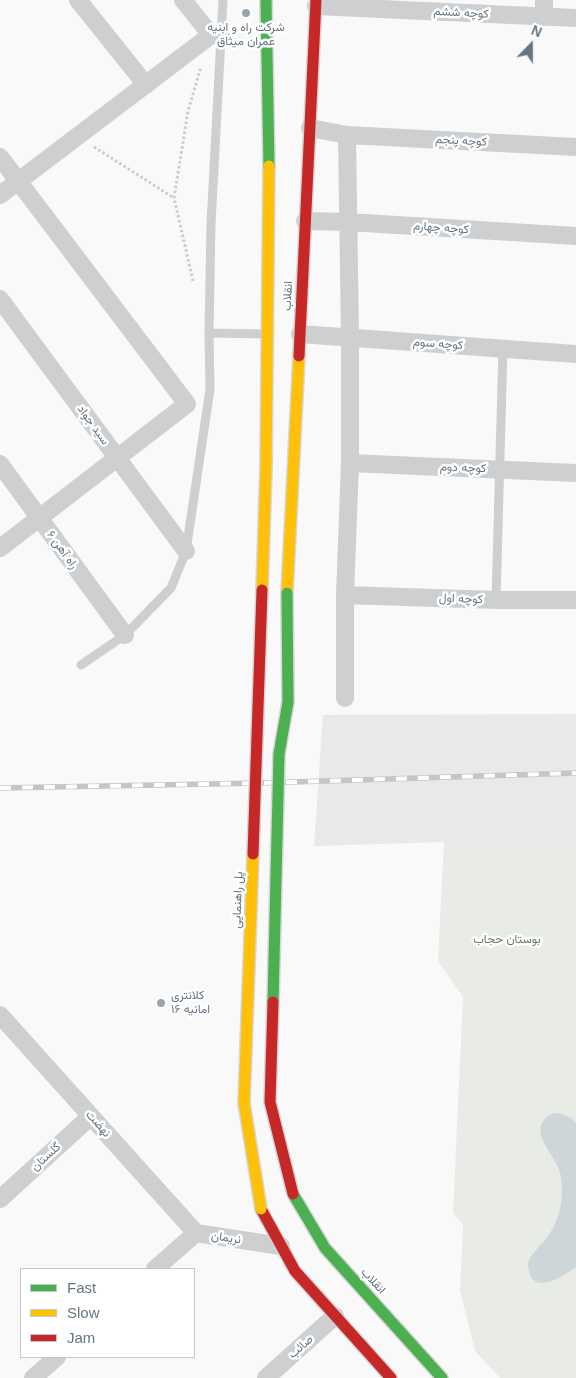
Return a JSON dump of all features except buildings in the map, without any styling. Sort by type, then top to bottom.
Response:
[{"type":"main road","name":"انقلاب","points":[[262,590],[266,468],[270,190],[266,0]]},
{"type":"main road","name":"انقلاب","points":[[316,3],[287,593],[288,702],[279,754],[270,1102],[293,1194],[325,1248],[442,1378]]},
{"type":"main road","name":"پل راهنمایی","points":[[262,590],[244,1103],[261,1209],[281,1246]]},
{"type":"main road","points":[[281,1246],[295,1271],[391,1378]]},
{"type":"street","points":[[78,0],[146,85]]},
{"type":"street","points":[[0,195],[216,35],[183,0]]},
{"type":"street","name":"کوچه ششم","points":[[316,3],[544,8],[576,18]]},
{"type":"street","name":"کوچه پنجم","points":[[310,128],[347,135],[576,147]]},
{"type":"street","points":[[346,698],[345,595],[350,463],[347,135]]},
{"type":"street","points":[[0,157],[188,404],[0,548]]},
{"type":"street","name":"کوچه چهارم","points":[[306,221],[576,236]]},
{"type":"street","name":"سید جواد","points":[[0,300],[186,551]]},
{"type":"street","name":"کوچه سوم","points":[[300,334],[576,354]]},
{"type":"street","name":"کوچه دوم","points":[[350,463],[576,473]]},
{"type":"street","name":"راه آهن ۶","points":[[0,464],[125,635]]},
{"type":"street","name":"کوچه اول","points":[[345,595],[496,600],[576,600]]},
{"type":"street","name":"نهضت","points":[[0,1015],[196,1233]]},
{"type":"street","name":"گلستان","points":[[0,1198],[91,1116]]},
{"type":"street","name":"نریمان","points":[[156,1268],[196,1233],[281,1246]]},
{"type":"street","name":"صائب","points":[[266,1378],[335,1316]]},
{"type":"street","points":[[33,1378],[56,1358]]},
{"type":"lane","points":[[81,664],[125,635],[171,588],[186,551],[210,389],[209,297],[216,35],[223,0]]},
{"type":"lane","points":[[209,333],[268,334]]},
{"type":"lane","points":[[496,600],[503,348]]},
{"type":"path","points":[[209,297],[193,283],[174,198],[188,111],[216,35]]},
{"type":"path","points":[[77,137],[174,198]]},
{"type":"shaded area","points":[[576,714],[576,843],[444,842],[314,846],[323,715]]},
{"type":"shaded area","points":[[559,1113],[571,1118],[576,1123],[576,1267],[554,1280],[540,1283],[534,1280],[530,1274],[528,1263],[531,1256],[555,1225],[560,1210],[562,1193],[559,1169],[546,1147],[540,1132],[541,1126],[548,1116]]},
{"type":"green space","name":"بوستان حجاب","points":[[444,842],[576,843],[576,1378],[500,1378],[475,1351],[460,1290],[463,1225],[453,1213],[463,997],[438,961]]},
{"type":"railway","points":[[0,788],[262,783],[576,773]]},
{"type":"traffic: fast","points":[[266,0],[269,166]]},
{"type":"traffic: fast","points":[[273,1002],[279,754],[288,702],[287,593]]},
{"type":"traffic: fast","points":[[293,1194],[325,1248],[442,1378]]},
{"type":"traffic: slow","points":[[262,590],[266,468],[269,166]]},
{"type":"traffic: slow","points":[[287,593],[299,356]]},
{"type":"traffic: slow","points":[[253,854],[244,1103],[261,1209]]},
{"type":"traffic: jam","points":[[299,356],[316,0]]},
{"type":"traffic: jam","points":[[253,854],[262,590]]},
{"type":"traffic: jam","points":[[273,1002],[270,1102],[293,1194]]},
{"type":"traffic: jam","points":[[261,1209],[295,1271],[391,1378]]},
{"type":"place","name":"شرکت راه و ابنیه عمران میثاق","points":[[246,13]]},
{"type":"place","name":"کلانتری ۱۶ امانیه","points":[[161,1003]]}]
